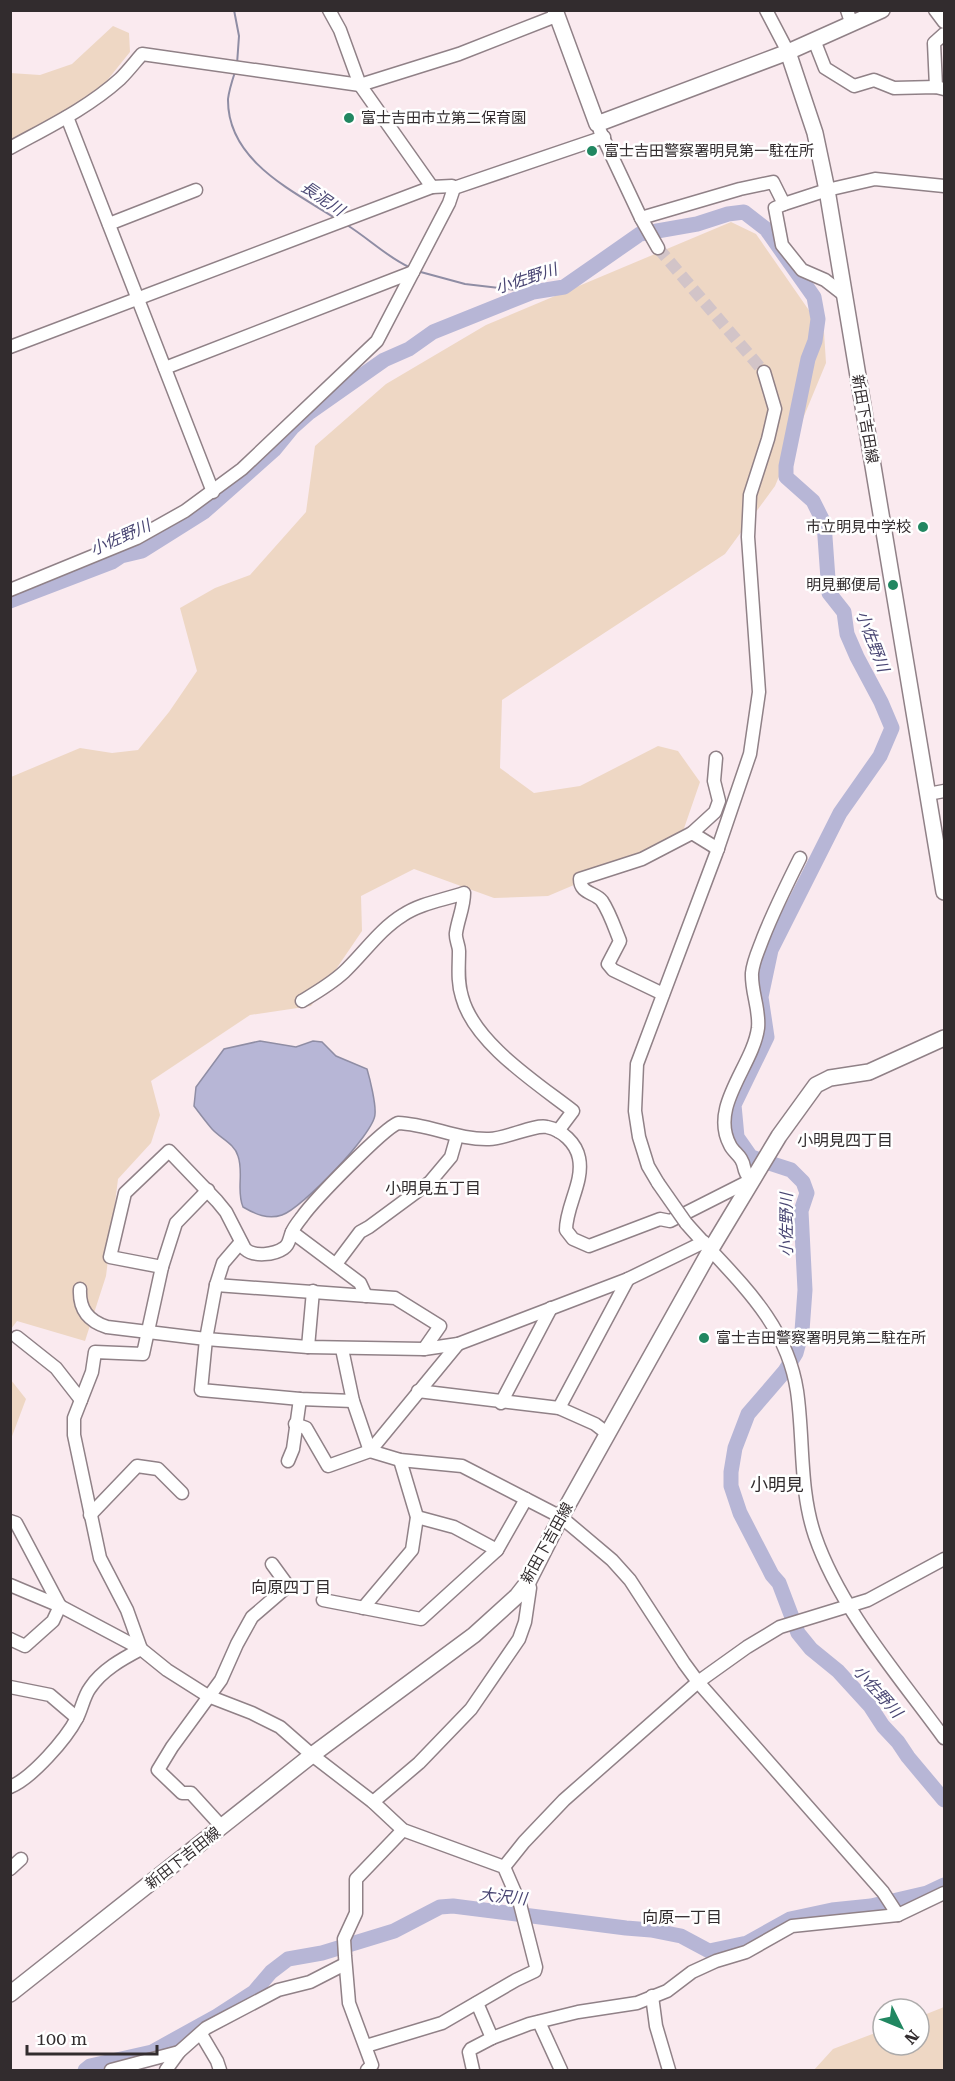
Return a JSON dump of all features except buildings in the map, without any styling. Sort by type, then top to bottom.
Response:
[{"type":"main road","points":[[556,13],[600,131],[814,40],[849,16],[882,10]]},
{"type":"main road","name":"新田下吉田線","points":[[788,52],[814,133],[827,190],[945,892]]},
{"type":"main road","name":"新田下吉田線","points":[[10,1994],[312,1755],[474,1635],[517,1596],[528,1582],[708,1245],[779,1136],[816,1085],[831,1078],[869,1072],[945,1038]]},
{"type":"street","points":[[329,10],[340,30],[360,85],[432,187]]},
{"type":"street","points":[[766,10],[788,52]]},
{"type":"street","points":[[936,10],[945,22]]},
{"type":"street","points":[[10,148],[67,117],[121,78],[142,54],[360,85],[459,54],[556,13]]},
{"type":"street","points":[[814,40],[825,68],[854,86],[874,80],[894,88],[940,88],[934,43],[945,34]]},
{"type":"street","points":[[67,117],[213,492]]},
{"type":"street","points":[[10,347],[432,187],[452,186],[454,188],[600,131],[641,218],[656,244]]},
{"type":"street","points":[[843,294],[825,280],[802,270],[782,245],[775,208],[827,190],[875,179],[945,186]]},
{"type":"street","points":[[641,218],[740,189],[773,182],[784,204]]},
{"type":"street","points":[[10,590],[137,538],[185,511],[242,469],[377,340],[449,204],[454,188]]},
{"type":"street","points":[[109,224],[196,190]]},
{"type":"street","points":[[165,368],[412,272]]},
{"type":"street","points":[[764,372],[775,409],[750,495],[748,537],[759,692],[750,754],[718,849],[637,1064],[635,1111],[639,1137],[648,1166],[658,1183],[686,1223],[752,1294],[773,1325],[787,1357],[797,1389],[806,1497],[814,1533],[828,1570],[848,1606],[945,1738]]},
{"type":"street","points":[[663,994],[613,970],[608,964],[620,942],[601,900],[586,892],[580,879],[642,858],[692,833],[714,812],[719,801],[714,781],[716,759]]},
{"type":"street","points":[[928,794],[945,790]]},
{"type":"street","points":[[692,833],[718,849]]},
{"type":"street","points":[[162,1267],[110,1257],[124,1193],[169,1151],[226,1212],[241,1242],[249,1252],[269,1253],[285,1248],[292,1232],[318,1198],[393,1125],[401,1123],[458,1136],[492,1139],[545,1126],[558,1131],[575,1147],[580,1163],[566,1230],[573,1239],[589,1246],[660,1219],[670,1221],[753,1178],[743,1171],[743,1161],[729,1144],[725,1124],[725,1106],[745,1066],[758,1029],[758,1014],[752,991],[752,970],[756,955],[776,904],[800,858]]},
{"type":"street","points":[[302,1001],[327,987],[381,933],[403,915],[416,908],[464,892],[464,907],[456,935],[459,950],[458,976],[462,999],[474,1023],[495,1047],[573,1111],[558,1131]]},
{"type":"street","points":[[336,1264],[360,1232],[430,1182],[451,1157],[458,1136]]},
{"type":"street","points":[[141,1649],[127,1610],[100,1558],[73,1426],[92,1372],[94,1352],[143,1354],[162,1267],[176,1222],[208,1191]]},
{"type":"street","points":[[292,1232],[360,1284],[366,1296]]},
{"type":"street","points":[[241,1242],[223,1263],[216,1285],[206,1339],[201,1390],[300,1399],[353,1401]]},
{"type":"street","points":[[80,1289],[80,1300],[86,1315],[107,1327],[148,1330],[206,1339],[308,1347],[424,1349],[458,1344],[628,1279],[708,1245]]},
{"type":"street","points":[[559,1408],[628,1279]]},
{"type":"street","points":[[216,1285],[395,1298],[440,1326],[424,1349]]},
{"type":"street","points":[[308,1347],[313,1291]]},
{"type":"street","points":[[501,1403],[551,1308]]},
{"type":"street","points":[[17,1337],[56,1368],[81,1400]]},
{"type":"street","points":[[296,1424],[306,1428],[328,1467],[370,1451],[458,1344]]},
{"type":"street","points":[[342,1348],[353,1401],[370,1451]]},
{"type":"street","points":[[418,1391],[501,1403],[559,1408],[595,1424],[608,1434]]},
{"type":"street","points":[[288,1461],[293,1449],[300,1399]]},
{"type":"street","points":[[370,1451],[400,1460],[462,1466],[561,1517],[612,1560],[630,1580],[698,1682],[884,1892],[896,1911]]},
{"type":"street","points":[[363,1608],[412,1550],[417,1517],[400,1460]]},
{"type":"street","points":[[90,1515],[136,1466],[158,1469],[182,1493]]},
{"type":"street","points":[[323,1600],[421,1619],[497,1550],[526,1499]]},
{"type":"street","points":[[417,1517],[454,1527],[497,1550]]},
{"type":"street","points":[[10,1521],[16,1523],[60,1606]]},
{"type":"street","points":[[504,1867],[564,1800],[698,1682],[747,1647],[780,1627],[868,1600],[945,1559]]},
{"type":"street","points":[[222,1827],[191,1792],[182,1793],[158,1770],[221,1680],[252,1617],[288,1586],[272,1564]]},
{"type":"street","points":[[373,1802],[418,1763],[471,1709],[519,1639],[525,1622],[530,1588],[528,1582]]},
{"type":"street","points":[[10,1585],[60,1606],[141,1649],[167,1670],[208,1696],[280,1727],[373,1802],[403,1830],[504,1867],[520,1904],[536,1967],[535,1971],[442,2023],[366,2046]]},
{"type":"street","points":[[10,1639],[26,1646],[53,1621],[60,1606]]},
{"type":"street","points":[[10,1787],[20,1783],[59,1745],[77,1718],[89,1689],[104,1672],[141,1649]]},
{"type":"street","points":[[10,1687],[50,1695],[77,1718]]},
{"type":"street","points":[[367,2070],[372,2065],[349,2003],[344,1939],[356,1913],[356,1879],[403,1830]]},
{"type":"street","points":[[10,1869],[21,1859]]},
{"type":"street","points":[[473,2070],[469,2052],[492,2038],[578,2012],[637,2002],[667,1990],[692,1971],[746,1952],[792,1926],[896,1911],[945,1893]]},
{"type":"street","points":[[166,2070],[179,2052],[206,2028],[278,1990],[310,1982],[345,1960]]},
{"type":"street","points":[[652,1996],[656,2026],[669,2070]]},
{"type":"street","points":[[477,2003],[492,2038]]},
{"type":"street","points":[[539,2022],[561,2070]]},
{"type":"street","points":[[201,2034],[220,2070]]},
{"type":"street","points":[[111,2070],[179,2052]]},
{"type":"shaded area","points":[[113,26],[129,33],[130,52],[105,83],[68,111],[11,145],[10,73],[40,75],[72,64]]},
{"type":"shaded area","points":[[731,222],[756,234],[824,332],[826,363],[775,486],[725,554],[502,700],[500,768],[534,793],[580,786],[658,746],[678,751],[700,782],[680,840],[548,896],[494,898],[414,869],[361,896],[362,931],[311,1006],[250,1015],[151,1081],[160,1115],[151,1143],[118,1179],[106,1276],[85,1341],[17,1321],[11,1329],[11,777],[80,748],[112,753],[138,750],[169,712],[197,671],[180,608],[215,588],[250,575],[306,512],[315,446],[386,384],[486,325]]},
{"type":"shaded area","points":[[11,1380],[26,1399],[11,1439]]},
{"type":"shaded area","points":[[944,2007],[944,2070],[814,2070],[833,2049],[871,2035],[871,2057],[931,2057],[931,2012]]},
{"type":"water","points":[[260,1041],[296,1047],[313,1041],[322,1042],[336,1056],[367,1069],[375,1110],[372,1124],[336,1169],[291,1210],[272,1217],[257,1214],[243,1207],[240,1195],[240,1162],[236,1152],[212,1129],[194,1106],[196,1087],[224,1049]]},
{"type":"waterway","name":"長泥川","points":[[234,10],[239,36],[237,64]]},
{"type":"waterway","name":"長泥川","points":[[235,72],[228,99],[231,120],[238,139],[265,171],[335,218]]},
{"type":"waterway","name":"小佐野川","points":[[10,601],[112,562],[121,556],[142,551],[204,512],[274,450],[292,428],[310,412],[384,360],[409,349],[433,332],[533,292],[564,287],[640,234],[697,224],[728,214],[744,212],[766,229],[814,297],[818,319],[786,466],[786,477],[813,501],[824,523],[829,593],[844,612],[847,634],[892,728],[880,756],[840,813],[771,950],[761,997],[767,1037],[734,1105],[737,1137],[751,1157],[791,1170],[803,1182],[807,1193],[801,1211],[805,1290],[802,1331],[796,1353],[785,1371],[748,1414],[735,1448],[731,1486],[740,1513],[772,1575],[779,1583],[798,1633],[811,1649],[838,1671],[870,1706],[883,1726],[944,1800]]},
{"type":"waterway","name":"長泥川","points":[[347,225],[409,267]]},
{"type":"waterway","name":"長泥川","points":[[417,271],[465,284],[533,292]]},
{"type":"waterway","name":"大沢川","points":[[85,2070],[90,2066],[152,2052],[217,2016],[254,1992],[271,1972],[288,1959],[322,1953],[394,1931],[440,1907],[453,1906],[651,1930],[681,1936],[709,1951],[747,1943],[790,1919],[832,1910],[871,1906],[927,1893],[944,1885]]},
{"type":"tunnel","points":[[658,248],[764,372]]},
{"type":"place","name":"富士吉田市立第二保育園","points":[[349,118]]},
{"type":"place","name":"富士吉田警察署明見第一駐在所","points":[[592,151]]},
{"type":"place","name":"市立明見中学校","points":[[923,527]]},
{"type":"place","name":"明見郵便局","points":[[893,585]]},
{"type":"place","name":"富士吉田警察署明見第二駐在所","points":[[704,1338]]},
{"type":"district","name":"小明見四丁目","points":[[845,1140]]},
{"type":"district","name":"小明見五丁目","points":[[433,1188]]},
{"type":"district","name":"小明見","points":[[777,1485]]},
{"type":"district","name":"向原四丁目","points":[[291,1587]]},
{"type":"district","name":"向原一丁目","points":[[682,1917]]}]
